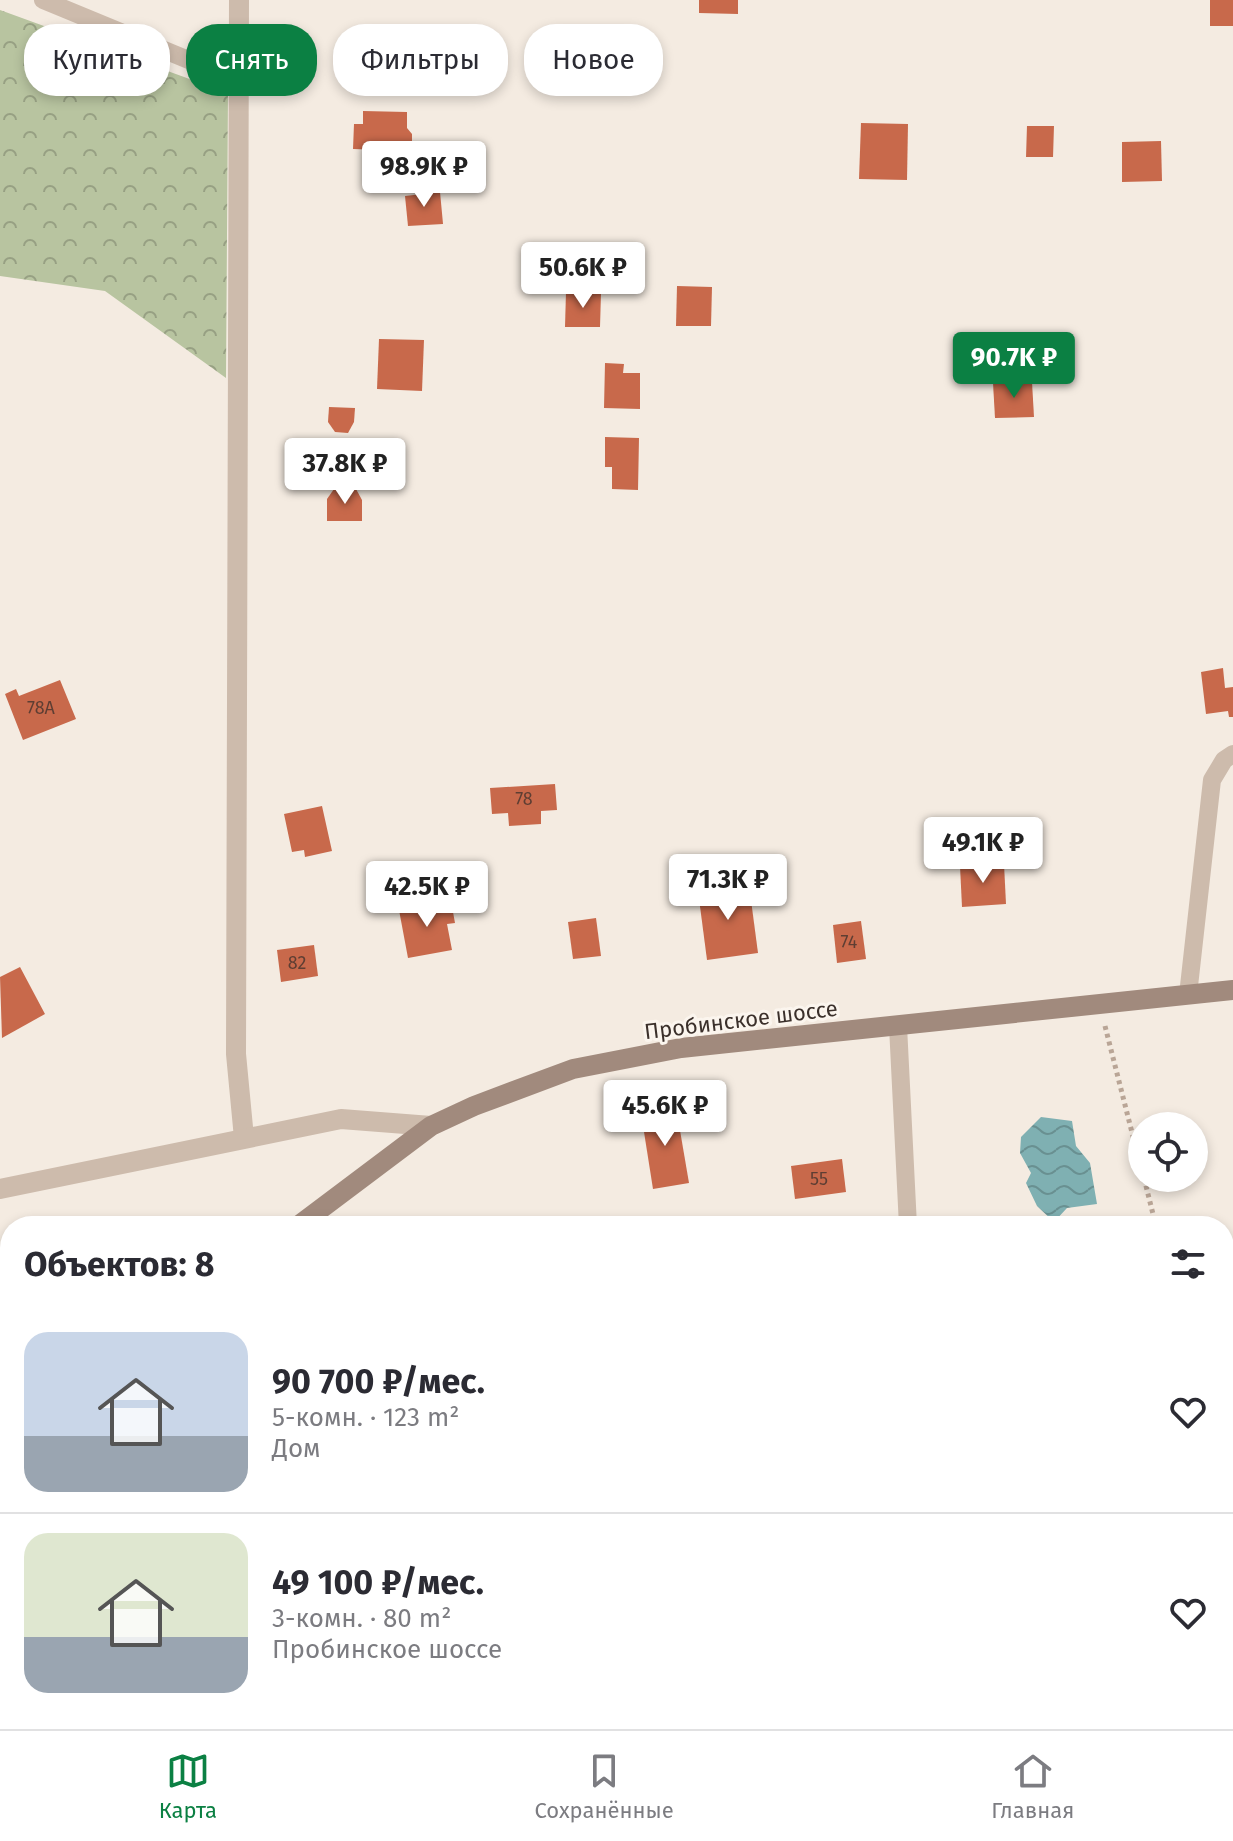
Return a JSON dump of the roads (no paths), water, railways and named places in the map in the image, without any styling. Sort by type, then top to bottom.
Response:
[{"type":"main road","name":"Пробинское шоссе","points":[[311,1216],[431,1126],[474,1106],[573,1069],[681,1048],[1233,990]]},
{"type":"street","points":[[238,24],[239,0]]},
{"type":"street","points":[[237,96],[236,1054],[244,1138]]},
{"type":"street","points":[[0,1189],[341,1119],[431,1126]]},
{"type":"lane","points":[[43,0],[186,59]]},
{"type":"lane","points":[[1188,995],[1212,780],[1224,760],[1233,754]]},
{"type":"lane","points":[[898,1026],[908,1216]]},
{"type":"water","points":[[1041,1117],[1072,1121],[1076,1146],[1090,1163],[1097,1204],[1067,1208],[1060,1216],[1048,1216],[1037,1206],[1026,1183],[1031,1173],[1020,1153],[1021,1137]]}]
